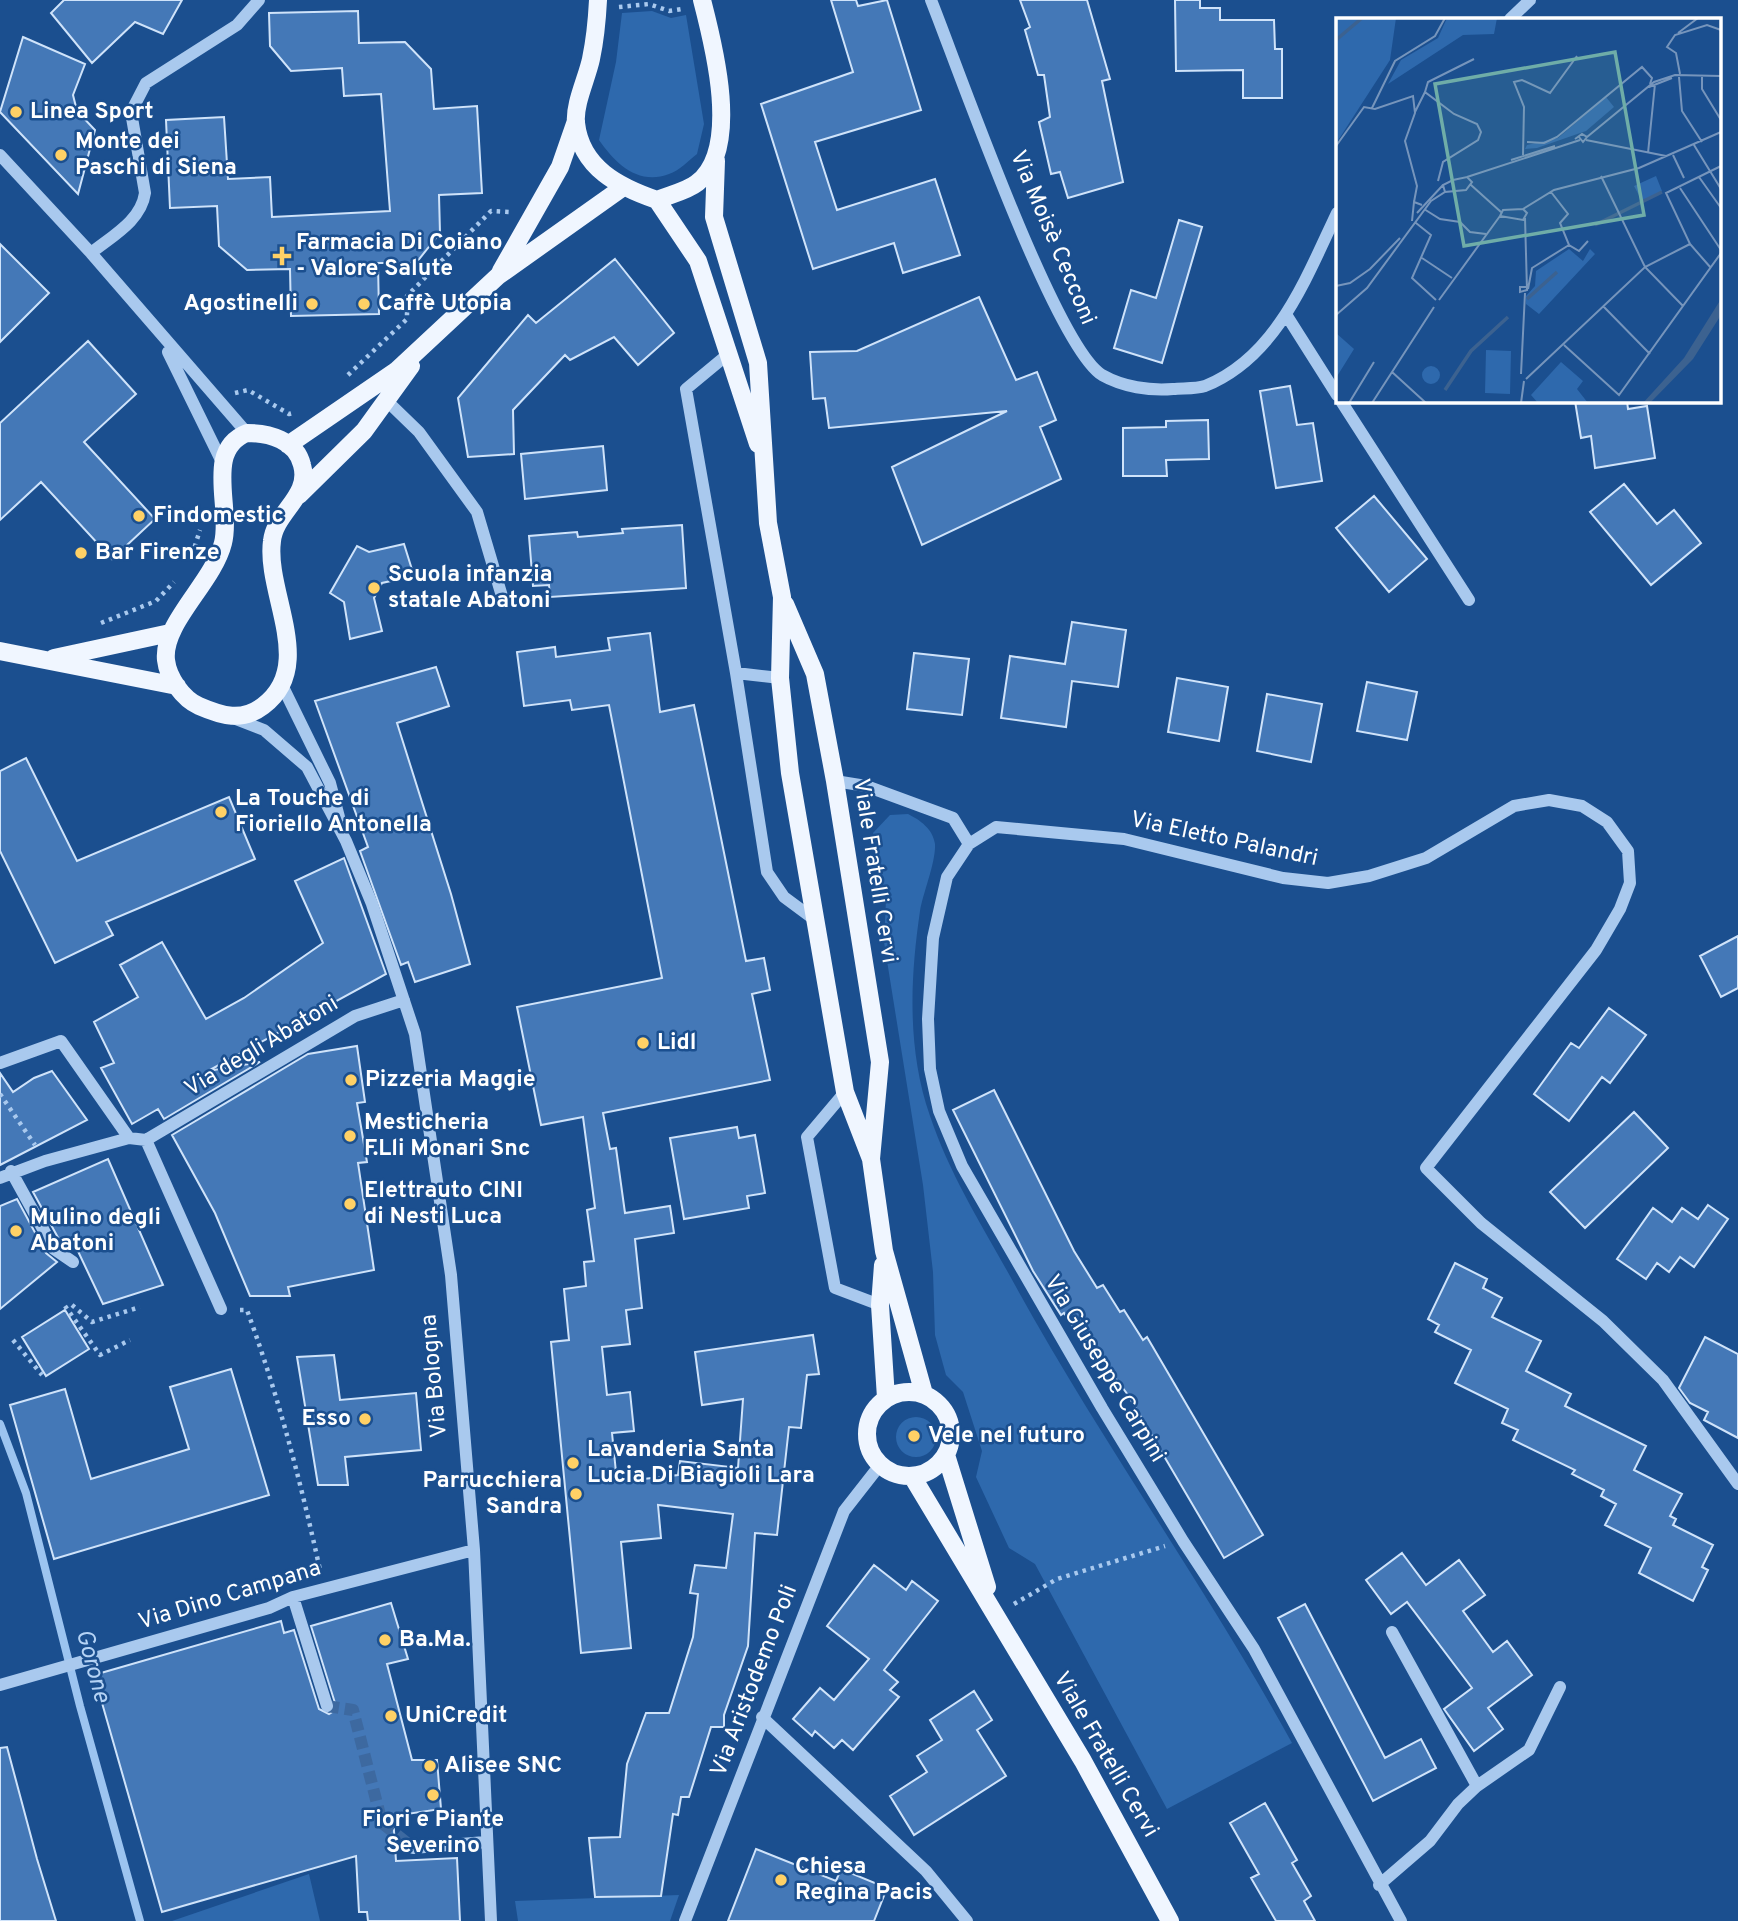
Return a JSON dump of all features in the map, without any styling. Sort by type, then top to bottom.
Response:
[{"type":"main road","points":[[657,200],[697,184],[716,161],[723,117],[703,2]]},
{"type":"main road","points":[[498,276],[560,167],[576,121],[592,58],[598,4]]},
{"type":"main road","points":[[576,121],[585,151],[596,169],[622,188],[657,200],[698,261],[765,466]]},
{"type":"main road","name":"Viale Fratelli Cervi","points":[[716,161],[714,217],[758,363],[768,523],[782,597],[780,678],[790,773],[845,1092],[871,1159],[884,1251]]},
{"type":"main road","points":[[288,445],[396,371],[498,276],[622,188]]},
{"type":"main road","points":[[299,495],[304,474],[297,453],[266,433],[247,433],[237,437],[222,460],[228,525],[221,551],[209,578],[170,633],[166,662],[177,686],[195,704],[233,718],[259,709],[282,685],[289,649],[271,573],[272,536],[279,520],[299,495],[364,431],[427,344]]},
{"type":"main road","name":"Viale Fratelli Cervi","points":[[782,597],[815,674],[835,780],[880,1062],[871,1159]]},
{"type":"main road","points":[[44,660],[170,633]]},
{"type":"main road","points":[[0,652],[177,686]]},
{"type":"main road","points":[[884,1251],[880,1305],[886,1398]]},
{"type":"main road","points":[[884,1251],[924,1394]]},
{"type":"main road","points":[[946,1455],[932,1470],[912,1476],[894,1474],[880,1465],[869,1449],[867,1430],[873,1412],[886,1398],[908,1391],[924,1394],[941,1406],[951,1424],[946,1455],[996,1614]]},
{"type":"main road","points":[[912,1476],[996,1614]]},
{"type":"main road","name":"Viale Fratelli Cervi","points":[[996,1614],[1083,1760],[1170,1921]]},
{"type":"street","points":[[91,253],[135,217],[143,205],[145,193],[131,112],[139,93],[146,83],[237,25],[258,0]]},
{"type":"street","name":"Via Moisè Cecconi","points":[[931,0],[1036,264],[1073,341],[1101,374],[1149,391],[1203,387],[1244,363],[1287,316],[1336,216]]},
{"type":"street","points":[[1511,18],[1531,0]]},
{"type":"street","points":[[0,155],[91,253],[162,339],[247,433]]},
{"type":"street","points":[[1287,316],[1336,393]]},
{"type":"street","points":[[162,339],[215,440],[222,460]]},
{"type":"street","points":[[727,355],[686,389],[736,673],[767,872],[784,897],[815,920]]},
{"type":"street","points":[[387,401],[419,432],[477,512],[504,603]]},
{"type":"street","points":[[1342,402],[1469,600]]},
{"type":"street","points":[[736,673],[780,678]]},
{"type":"street","points":[[282,685],[330,783],[346,841]]},
{"type":"street","points":[[233,718],[264,730],[307,767],[346,841]]},
{"type":"street","points":[[835,780],[866,786],[953,818],[969,844]]},
{"type":"street","name":"Via Eletto Palandri","points":[[969,844],[996,827],[1124,839],[1283,878],[1328,883],[1369,876],[1426,858],[1514,806],[1549,800],[1581,806],[1607,822],[1628,851],[1630,883],[1620,909],[1596,950],[1426,1168],[1481,1223],[1604,1321],[1662,1380],[1738,1484]]},
{"type":"street","name":"Via Bologna","points":[[346,841],[372,904],[417,1048],[451,1275],[474,1550],[485,1842],[491,1921]]},
{"type":"street","name":"Via Giuseppe Carpini","points":[[969,844],[947,877],[933,939],[928,1019],[930,1069],[939,1111],[962,1166],[1015,1261],[1183,1541],[1254,1649],[1379,1885],[1401,1921]]},
{"type":"street","name":"Via degli Abatoni","points":[[146,1140],[355,1016],[404,1000]]},
{"type":"street","points":[[0,1063],[61,1041],[129,1138]]},
{"type":"street","points":[[845,1092],[807,1137],[835,1288],[880,1305]]},
{"type":"street","points":[[73,1262],[54,1249],[5,1174],[129,1138],[146,1140],[222,1309]]},
{"type":"street","name":"Via Aristodemo Poli","points":[[685,1921],[844,1511],[880,1465]]},
{"type":"street","name":"Via Dino Campana","points":[[0,1685],[269,1608],[293,1597],[474,1550]]},
{"type":"street","points":[[293,1597],[327,1706]]},
{"type":"street","points":[[1392,1632],[1477,1786]]},
{"type":"street","points":[[1379,1885],[1421,1850],[1458,1804],[1477,1786],[1529,1751],[1560,1687]]},
{"type":"street","points":[[762,1717],[926,1871],[967,1921]]},
{"type":"street","points":[[413,1848],[485,1842]]},
{"type":"path","points":[[598,4],[649,4],[669,11],[703,2]]},
{"type":"path","points":[[338,384],[407,319],[407,296],[481,220],[491,211],[510,212],[517,201]]},
{"type":"path","points":[[214,396],[248,390],[289,414],[298,412]]},
{"type":"path","points":[[188,566],[202,524]]},
{"type":"path","points":[[95,625],[156,601],[180,575]]},
{"type":"path","points":[[0,1094],[45,1161]]},
{"type":"path","points":[[130,1340],[100,1354],[69,1306],[92,1322],[140,1307]]},
{"type":"path","points":[[222,1309],[247,1310],[296,1457],[324,1589]]},
{"type":"path","points":[[13,1340],[42,1375]]},
{"type":"path","points":[[996,1614],[1057,1579],[1183,1541]]},
{"type":"shaded area","points":[[652,11],[671,18],[686,15],[704,124],[697,154],[673,173],[658,177],[637,175],[628,170],[612,157],[599,140],[616,62],[622,13]]},
{"type":"shaded area","points":[[908,814],[929,829],[935,844],[934,860],[920,911],[914,962],[913,1014],[917,1066],[930,1116],[946,1158],[1043,1335],[1223,1625],[1292,1743],[1167,1809],[1035,1564],[1009,1548],[976,1477],[982,1451],[963,1392],[946,1375],[935,1335],[933,1272],[923,1185],[884,942],[886,900],[873,833],[890,815]]},
{"type":"shaded area","points":[[916,1417],[930,1423],[936,1437],[930,1451],[916,1457],[902,1451],[896,1437],[902,1423]]},
{"type":"shaded area","points":[[309,1874],[320,1921],[172,1921]]},
{"type":"shaded area","points":[[679,1895],[670,1921],[518,1921],[515,1901]]},
{"type":"building","points":[[64,0],[182,0],[163,34],[135,22],[92,63],[51,13]]},
{"type":"building","points":[[831,0],[856,0],[858,6],[887,0],[921,110],[815,142],[837,210],[935,179],[960,255],[903,273],[894,243],[813,269],[761,104],[853,72]]},
{"type":"building","points":[[1020,0],[1087,0],[1110,79],[1102,81],[1123,182],[1068,198],[1060,172],[1051,174],[1039,122],[1050,117],[1044,75],[1038,75],[1025,30],[1030,27]]},
{"type":"building","points":[[1175,0],[1200,0],[1200,8],[1220,8],[1220,20],[1274,20],[1275,49],[1282,49],[1282,98],[1243,98],[1243,70],[1176,71]]},
{"type":"building","points":[[358,11],[359,43],[405,42],[431,69],[434,109],[477,106],[482,193],[439,195],[440,233],[416,263],[378,263],[379,314],[291,316],[290,269],[247,270],[219,246],[217,206],[170,208],[166,120],[224,117],[228,179],[270,177],[272,217],[390,211],[381,94],[344,96],[342,68],[291,71],[270,46],[269,13]]},
{"type":"building","points":[[23,37],[85,64],[73,95],[77,111],[95,130],[78,194],[0,112]]},
{"type":"building","points":[[1179,220],[1202,227],[1162,363],[1114,348],[1131,290],[1156,298]]},
{"type":"building","points":[[0,244],[49,293],[0,342]]},
{"type":"building","points":[[615,259],[674,333],[638,365],[614,337],[570,360],[565,355],[513,410],[514,454],[468,457],[458,398],[528,315],[536,323]]},
{"type":"building","points":[[979,297],[1016,380],[1037,372],[1056,420],[1040,427],[1061,479],[922,545],[892,467],[1007,411],[829,428],[825,398],[813,399],[810,352],[857,351]]},
{"type":"building","points":[[88,341],[136,394],[84,442],[155,519],[112,559],[41,482],[0,520],[0,423]]},
{"type":"building","points":[[1290,386],[1297,425],[1313,423],[1322,481],[1276,488],[1260,391]]},
{"type":"building","points":[[1575,402],[1627,402],[1628,409],[1647,406],[1655,458],[1595,468],[1591,436],[1581,438]]},
{"type":"building","points":[[1208,420],[1209,459],[1166,460],[1167,476],[1123,476],[1123,428],[1166,427],[1166,421]]},
{"type":"building","points":[[603,446],[607,490],[525,499],[521,454]]},
{"type":"building","points":[[1624,484],[1657,524],[1674,510],[1701,543],[1651,585],[1590,512]]},
{"type":"building","points":[[1374,496],[1427,559],[1389,592],[1336,528]]},
{"type":"building","points":[[682,525],[686,588],[550,597],[549,585],[533,586],[529,536],[577,532],[578,537],[623,533],[622,529]]},
{"type":"building","points":[[404,544],[414,576],[382,583],[374,598],[382,631],[350,639],[344,602],[330,593],[357,546],[369,552]]},
{"type":"building","points":[[1072,622],[1126,630],[1118,687],[1072,681],[1066,727],[1001,718],[1010,656],[1065,664]]},
{"type":"building","points":[[650,633],[660,712],[694,705],[746,961],[764,958],[770,990],[752,994],[770,1080],[603,1113],[610,1149],[616,1148],[625,1213],[670,1206],[674,1233],[635,1239],[642,1308],[626,1310],[630,1344],[602,1347],[607,1395],[630,1392],[634,1431],[612,1433],[617,1482],[678,1475],[680,1461],[738,1468],[743,1399],[702,1405],[695,1352],[813,1335],[819,1374],[807,1375],[801,1428],[789,1427],[777,1535],[755,1533],[748,1646],[724,1715],[724,1727],[711,1727],[689,1797],[681,1797],[678,1815],[673,1814],[661,1896],[595,1897],[589,1838],[620,1837],[627,1764],[646,1713],[669,1713],[693,1637],[698,1594],[690,1593],[695,1565],[726,1568],[733,1514],[658,1505],[661,1538],[621,1542],[631,1648],[581,1653],[551,1342],[569,1340],[564,1289],[586,1286],[584,1262],[594,1261],[587,1210],[595,1208],[583,1117],[541,1125],[517,1007],[662,978],[609,705],[572,710],[570,700],[524,706],[517,652],[555,647],[556,657],[610,650],[608,638]]},
{"type":"building","points":[[914,653],[969,659],[962,715],[907,709]]},
{"type":"building","points":[[436,667],[449,706],[397,723],[451,894],[470,964],[415,982],[408,962],[401,965],[360,851],[368,847],[315,701]]},
{"type":"building","points":[[1177,678],[1228,687],[1219,741],[1168,732]]},
{"type":"building","points":[[1367,682],[1417,692],[1407,740],[1357,731]]},
{"type":"building","points":[[1267,694],[1322,704],[1311,762],[1257,751]]},
{"type":"building","points":[[26,758],[77,861],[229,797],[255,859],[106,922],[113,935],[55,963],[0,851],[0,771]]},
{"type":"building","points":[[344,858],[386,974],[208,1071],[260,1062],[164,1119],[158,1109],[132,1124],[101,1068],[114,1063],[94,1022],[138,997],[120,965],[162,942],[206,1019],[244,998],[323,943],[295,881]]},
{"type":"building","points":[[1738,936],[1738,988],[1721,997],[1700,956]]},
{"type":"building","points":[[1609,1008],[1646,1035],[1610,1083],[1602,1077],[1569,1121],[1534,1094],[1571,1043],[1579,1048]]},
{"type":"building","points":[[357,1046],[365,1102],[357,1103],[367,1162],[358,1163],[374,1270],[288,1287],[290,1296],[250,1296],[215,1213],[172,1135],[308,1054]]},
{"type":"building","points":[[52,1071],[87,1120],[0,1165],[0,1073],[13,1092],[34,1078]]},
{"type":"building","points":[[994,1090],[1074,1251],[1097,1288],[1103,1285],[1120,1312],[1124,1310],[1143,1340],[1147,1337],[1263,1535],[1224,1558],[1128,1395],[1087,1340],[1083,1342],[1064,1313],[1061,1315],[1033,1271],[953,1110]]},
{"type":"building","points":[[1634,1112],[1668,1148],[1585,1228],[1550,1192]]},
{"type":"building","points":[[737,1127],[739,1138],[755,1135],[765,1193],[747,1196],[749,1208],[684,1219],[670,1138]]},
{"type":"building","points":[[108,1159],[163,1285],[103,1304],[76,1247],[71,1250],[61,1243],[33,1192]]},
{"type":"building","name":"Mulino degli Abatoni","points":[[17,1199],[46,1253],[57,1262],[0,1309],[0,1206]]},
{"type":"building","points":[[1708,1205],[1728,1219],[1694,1267],[1680,1257],[1669,1272],[1657,1263],[1646,1279],[1617,1259],[1653,1208],[1672,1222],[1682,1208],[1698,1219]]},
{"type":"building","points":[[1455,1263],[1487,1279],[1483,1288],[1502,1298],[1492,1317],[1541,1341],[1526,1371],[1571,1394],[1565,1406],[1646,1446],[1634,1470],[1682,1494],[1670,1516],[1676,1519],[1673,1525],[1713,1545],[1702,1567],[1708,1570],[1693,1601],[1639,1573],[1651,1548],[1605,1525],[1616,1504],[1601,1496],[1604,1490],[1572,1474],[1575,1470],[1513,1440],[1518,1430],[1502,1423],[1508,1409],[1455,1383],[1471,1350],[1435,1332],[1439,1325],[1428,1319]]},
{"type":"building","points":[[65,1310],[89,1349],[46,1376],[22,1337]]},
{"type":"building","points":[[1705,1337],[1738,1354],[1738,1438],[1704,1420],[1708,1412],[1690,1403],[1679,1388]]},
{"type":"building","points":[[334,1355],[340,1400],[416,1393],[421,1450],[345,1457],[348,1485],[318,1485],[297,1357]]},
{"type":"building","points":[[231,1369],[269,1495],[54,1559],[10,1405],[65,1389],[91,1479],[189,1449],[170,1387]]},
{"type":"building","points":[[1402,1553],[1426,1585],[1459,1560],[1485,1595],[1463,1611],[1493,1652],[1507,1641],[1532,1675],[1488,1708],[1503,1729],[1474,1751],[1444,1709],[1472,1688],[1407,1602],[1391,1614],[1366,1580]]},
{"type":"building","points":[[874,1565],[906,1590],[912,1581],[938,1601],[884,1670],[898,1682],[890,1690],[899,1697],[853,1750],[842,1740],[834,1748],[815,1731],[812,1736],[793,1719],[820,1688],[834,1700],[869,1659],[827,1626]]},
{"type":"building","points":[[391,1603],[408,1659],[387,1664],[412,1760],[437,1760],[441,1809],[393,1816],[396,1861],[457,1858],[460,1921],[368,1921],[367,1912],[359,1912],[356,1856],[162,1912],[94,1675],[281,1621],[284,1633],[294,1630],[319,1709],[329,1714],[334,1711],[335,1703],[311,1626]]},
{"type":"building","points":[[1305,1604],[1385,1758],[1421,1739],[1436,1768],[1373,1801],[1278,1618]]},
{"type":"building","points":[[974,1691],[992,1720],[977,1730],[1006,1776],[914,1835],[890,1796],[927,1772],[917,1756],[942,1740],[930,1720]]},
{"type":"building","points":[[7,1747],[56,1921],[0,1921],[0,1748]]},
{"type":"building","points":[[1265,1803],[1297,1860],[1292,1863],[1311,1896],[1304,1901],[1315,1921],[1276,1921],[1251,1878],[1259,1874],[1230,1823]]},
{"type":"building","name":"Chiesa Regina Pacis","points":[[756,1849],[836,1881],[841,1869],[887,1888],[874,1921],[728,1921]]},
{"type":"waterway","name":"Gorone","points":[[0,1424],[26,1493],[80,1706],[140,1921]]},
{"type":"tunnel","points":[[327,1706],[353,1710],[382,1823],[413,1848]]},
{"type":"place","name":"Linea Sport","points":[[16,112]]},
{"type":"place","name":"Monte dei Paschi di Siena","points":[[61,155]]},
{"type":"place","name":"Farmacia Di Coiano - Valore Salute","points":[[282,256]]},
{"type":"place","name":"Agostinelli","points":[[312,304]]},
{"type":"place","name":"Caffè Utopia","points":[[364,304]]},
{"type":"place","name":"Findomestic","points":[[139,516]]},
{"type":"place","name":"Bar Firenze","points":[[81,553]]},
{"type":"place","name":"Scuola infanzia statale Abatoni","points":[[374,588]]},
{"type":"place","name":"La Touche di Fioriello Antonella","points":[[221,812]]},
{"type":"place","name":"Lidl","points":[[643,1043]]},
{"type":"place","name":"Pizzeria Maggie","points":[[351,1080]]},
{"type":"place","name":"Mesticheria F.Lli Monari Snc","points":[[350,1136]]},
{"type":"place","name":"Elettrauto CINI di Nesti Luca","points":[[350,1204]]},
{"type":"place","name":"Mulino degli Abatoni","points":[[16,1231]]},
{"type":"place","name":"Esso","points":[[365,1419]]},
{"type":"place","name":"Vele nel futuro","points":[[914,1436]]},
{"type":"place","name":"Lavanderia Santa Lucia Di Biagioli Lara","points":[[573,1463]]},
{"type":"place","name":"Parrucchiera Sandra","points":[[576,1494]]},
{"type":"place","name":"Ba.Ma.","points":[[385,1640]]},
{"type":"place","name":"UniCredit","points":[[391,1716]]},
{"type":"place","name":"Alisee SNC","points":[[430,1766]]},
{"type":"place","name":"Fiori e Piante Severino","points":[[433,1795]]},
{"type":"place","name":"Chiesa Regina Pacis","points":[[781,1880]]}]
